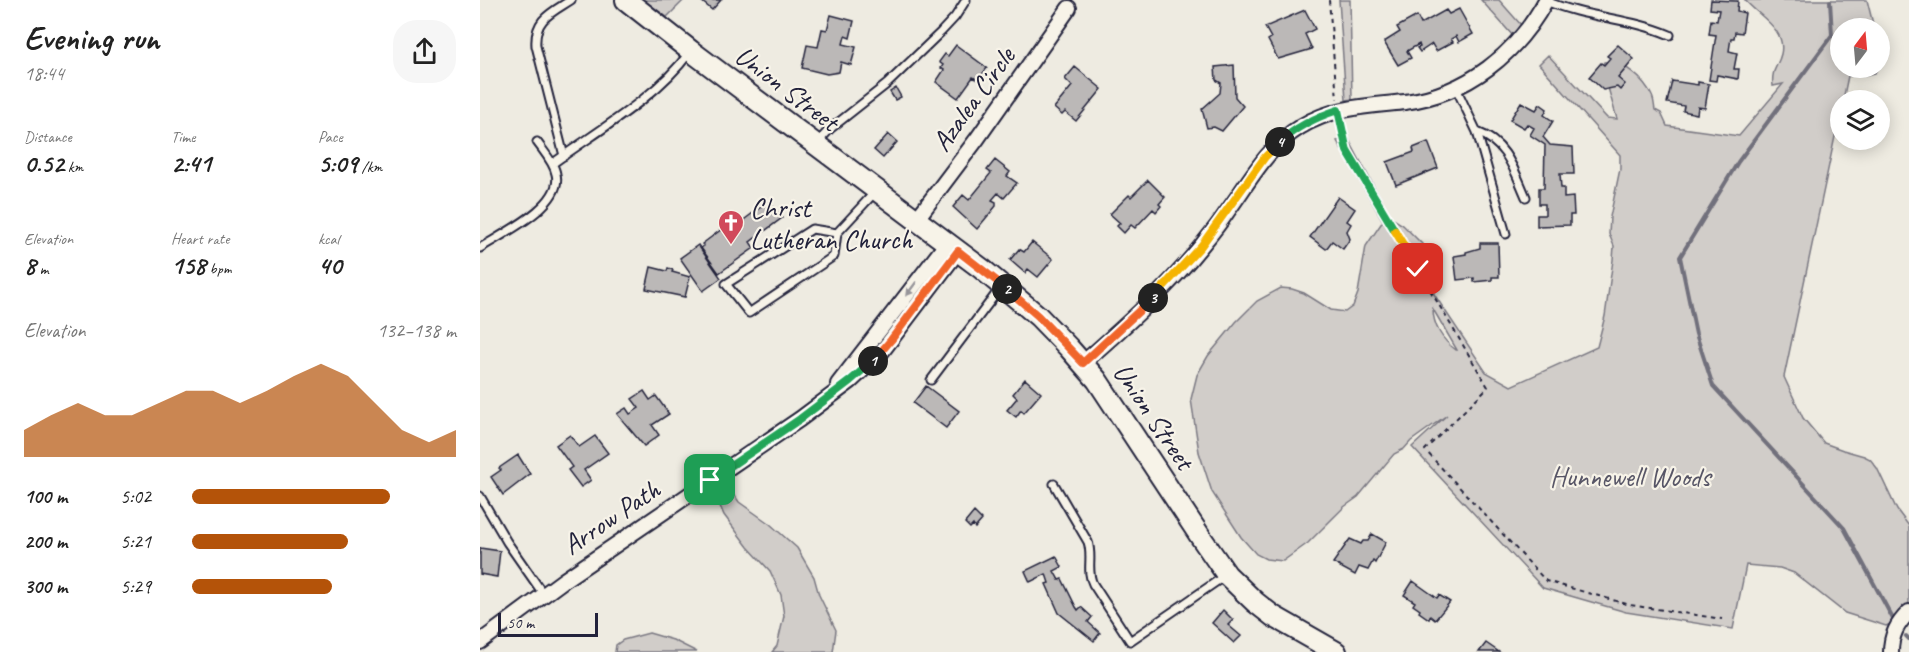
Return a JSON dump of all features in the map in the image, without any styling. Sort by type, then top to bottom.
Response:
[{"type":"street","name":"Union Street","points":[[626,0],[1002,285],[1038,316],[1083,363],[1112,401],[1227,575],[1273,616],[1336,652]]},
{"type":"street","points":[[1083,363],[1185,265],[1227,213],[1275,146],[1304,124],[1338,110],[1423,99],[1456,88],[1486,69],[1513,47],[1525,34],[1546,1]]},
{"type":"street","name":"Azalea Circle","points":[[916,220],[977,139],[1070,4]]},
{"type":"street","name":"Arrow Path","points":[[480,642],[544,595],[800,419],[850,381],[880,354],[952,247]]},
{"type":"street","points":[[1891,652],[1891,639],[1895,628],[1909,612]]},
{"type":"lane","points":[[564,156],[536,46],[536,37],[537,28],[542,20],[571,0]]},
{"type":"lane","points":[[816,145],[830,129],[887,84],[955,17],[966,0]]},
{"type":"lane","points":[[1546,1],[1579,13],[1651,28],[1670,35]]},
{"type":"lane","points":[[552,164],[668,79],[691,51]]},
{"type":"lane","points":[[1456,88],[1477,132],[1506,234]]},
{"type":"lane","points":[[1477,132],[1499,144],[1526,197]]},
{"type":"lane","points":[[480,248],[547,203],[554,194],[557,183],[556,174],[537,142]]},
{"type":"lane","points":[[837,233],[812,229],[726,284],[749,313],[834,256],[837,233],[877,190]]},
{"type":"lane","points":[[931,380],[1002,285]]},
{"type":"lane","points":[[1054,484],[1088,542],[1089,578],[1130,641],[1227,575]]},
{"type":"lane","points":[[480,496],[507,542],[544,595]]},
{"type":"path","points":[[1329,0],[1338,110],[1347,151],[1488,387],[1425,450],[1546,581],[1630,606],[1722,619]]},
{"type":"green space","points":[[644,0],[684,0],[667,17]]},
{"type":"green space","points":[[1339,0],[1350,0],[1352,99],[1346,100]]},
{"type":"green space","points":[[1481,0],[1499,0],[1522,26],[1514,37]]},
{"type":"green space","name":"Hunnewell Woods","points":[[1745,0],[1867,0],[1872,18],[1830,18],[1830,78],[1848,78],[1845,90],[1830,90],[1830,150],[1832,150],[1784,377],[1803,418],[1824,443],[1870,459],[1877,468],[1897,510],[1909,526],[1909,603],[1895,622],[1886,626],[1845,613],[1794,573],[1780,568],[1746,565],[1733,629],[1626,612],[1543,588],[1412,447],[1447,415],[1411,441],[1404,449],[1394,454],[1358,497],[1344,507],[1308,543],[1283,561],[1266,559],[1256,554],[1241,537],[1212,492],[1199,452],[1191,399],[1197,375],[1208,356],[1257,301],[1281,288],[1304,293],[1331,310],[1345,312],[1353,306],[1358,293],[1366,246],[1383,221],[1337,141],[1348,138],[1390,217],[1403,225],[1423,245],[1433,264],[1434,294],[1486,372],[1511,386],[1597,347],[1605,316],[1613,260],[1614,246],[1609,234],[1610,217],[1620,169],[1620,155],[1539,64],[1548,55],[1607,118],[1617,119],[1607,84],[1600,73],[1604,62],[1611,62],[1625,67],[1638,77],[1653,98],[1655,110],[1661,113],[1667,126],[1739,136],[1783,84],[1773,86],[1774,72],[1782,45],[1776,30]],"holes":[[[1433,309],[1457,350],[1439,332]]]},
{"type":"green space","points":[[723,492],[735,496],[739,502],[770,524],[797,548],[814,577],[819,595],[836,630],[833,652],[772,652],[777,646],[784,616],[781,595],[770,571],[724,515],[720,506]]},
{"type":"green space","points":[[649,633],[673,640],[697,652],[615,652],[616,645],[623,640]]},
{"type":"building","points":[[700,0],[721,0],[712,10]]},
{"type":"building","points":[[1711,0],[1738,1],[1737,11],[1745,13],[1742,33],[1735,32],[1734,38],[1731,38],[1729,51],[1737,53],[1734,69],[1739,69],[1738,79],[1717,75],[1716,81],[1709,80],[1716,35],[1709,34],[1711,20],[1717,21],[1719,10],[1710,9]]},
{"type":"building","points":[[1459,9],[1473,34],[1459,42],[1456,36],[1451,39],[1453,42],[1436,51],[1432,44],[1420,52],[1417,48],[1420,47],[1419,44],[1407,51],[1411,58],[1398,65],[1384,42],[1400,32],[1397,27],[1417,16],[1421,24],[1446,10],[1449,14]]},
{"type":"building","points":[[1305,10],[1315,29],[1305,34],[1312,49],[1278,59],[1268,40],[1271,38],[1265,27]]},
{"type":"building","points":[[831,15],[854,21],[850,38],[845,36],[843,44],[856,47],[851,65],[841,62],[839,72],[827,74],[802,68],[807,45],[818,47],[822,29],[827,30]]},
{"type":"building","points":[[956,45],[987,68],[978,80],[973,77],[958,98],[936,82],[944,70],[941,68],[943,65],[939,62],[945,54],[948,56]]},
{"type":"building","points":[[1618,45],[1634,59],[1618,78],[1625,84],[1620,90],[1617,87],[1603,90],[1589,77],[1601,63],[1604,65],[1610,58],[1607,56]]},
{"type":"building","points":[[1234,65],[1235,97],[1243,106],[1222,131],[1214,127],[1207,128],[1202,109],[1220,93],[1221,83],[1216,80],[1215,67]]},
{"type":"building","points":[[1075,67],[1102,89],[1076,121],[1065,112],[1062,115],[1054,108],[1072,86],[1065,79]]},
{"type":"building","points":[[1672,81],[1698,85],[1698,82],[1709,84],[1705,108],[1698,107],[1697,114],[1683,111],[1684,106],[1667,103]]},
{"type":"building","points":[[896,88],[901,97],[895,100],[890,92]]},
{"type":"building","points":[[1521,102],[1536,110],[1540,104],[1547,109],[1544,115],[1553,121],[1543,137],[1550,145],[1573,147],[1574,174],[1560,174],[1564,198],[1573,197],[1574,215],[1570,215],[1570,225],[1537,226],[1537,215],[1545,215],[1545,204],[1539,204],[1539,188],[1544,188],[1545,145],[1530,135],[1534,128],[1527,124],[1524,128],[1510,120]]},
{"type":"building","points":[[888,134],[897,142],[883,158],[874,150]]},
{"type":"building","points":[[1428,142],[1438,168],[1396,185],[1387,162],[1414,152],[1413,148]]},
{"type":"building","points":[[995,160],[1010,172],[1007,176],[1017,183],[1004,198],[998,193],[992,200],[996,202],[996,206],[977,229],[953,207],[963,195],[969,200],[991,173],[987,170]]},
{"type":"building","points":[[1148,180],[1165,197],[1159,204],[1161,206],[1156,212],[1153,209],[1135,228],[1131,225],[1124,233],[1117,226],[1120,223],[1110,214]]},
{"type":"building","points":[[1338,197],[1355,209],[1347,221],[1351,224],[1347,231],[1350,239],[1343,249],[1332,241],[1326,249],[1310,237]]},
{"type":"building","points":[[769,201],[782,218],[750,242],[754,248],[719,273],[701,248],[704,246],[702,244],[730,223],[733,228]]},
{"type":"building","points":[[1032,242],[1053,259],[1038,277],[1028,269],[1025,273],[1010,260],[1019,249],[1024,252]]},
{"type":"building","points":[[1480,243],[1498,243],[1499,277],[1474,282],[1474,278],[1457,280],[1454,256],[1480,248]]},
{"type":"building","points":[[698,245],[721,278],[703,291],[680,258]]},
{"type":"building","points":[[651,267],[667,271],[668,268],[673,270],[672,272],[690,277],[685,297],[646,289]]},
{"type":"building","points":[[1025,379],[1041,393],[1024,413],[1021,410],[1016,417],[1007,410],[1017,398],[1013,394]]},
{"type":"building","points":[[926,386],[959,411],[946,428],[913,403]]},
{"type":"building","points":[[644,391],[650,400],[656,396],[669,414],[652,425],[659,435],[644,446],[617,414],[626,408],[630,414],[639,408],[632,399]]},
{"type":"building","points":[[570,435],[579,447],[595,436],[608,453],[584,470],[591,480],[581,487],[568,470],[572,467],[556,445]]},
{"type":"building","points":[[518,455],[530,474],[503,495],[491,477],[501,470],[499,468]]},
{"type":"building","points":[[974,512],[982,520],[975,528],[973,525],[970,528],[965,523]]},
{"type":"building","points":[[1372,534],[1386,542],[1375,563],[1373,561],[1368,570],[1359,567],[1355,575],[1333,563],[1350,539],[1361,544],[1363,541],[1368,541]]},
{"type":"building","points":[[480,548],[500,551],[497,577],[480,574]]},
{"type":"building","points":[[1056,556],[1062,567],[1054,571],[1059,580],[1062,579],[1078,610],[1081,607],[1092,617],[1088,622],[1100,633],[1094,641],[1059,613],[1046,584],[1049,583],[1046,574],[1030,582],[1025,571]]},
{"type":"building","points":[[1413,581],[1437,598],[1439,595],[1450,602],[1435,620],[1419,612],[1420,610],[1413,605],[1415,602],[1404,595]]},
{"type":"building","points":[[1223,610],[1233,620],[1228,625],[1241,636],[1234,643],[1212,623]]},
{"type":"building","points":[[1486,643],[1499,652],[1479,652]]},
{"type":"waterway","points":[[1830,1],[1832,35],[1738,162],[1680,257],[1696,334],[1713,386],[1844,528],[1893,619]]},
{"type":"waterway","points":[[1906,636],[1909,639]]},
{"type":"place","name":"Christ Lutheran Church","points":[[731,246]]},
{"type":"route","points":[[710,480],[800,419],[866,368],[880,354],[958,251],[1021,301],[1083,363],[1170,282],[1227,213],[1254,172],[1275,146],[1310,120],[1338,110],[1347,151],[1418,269]]}]
